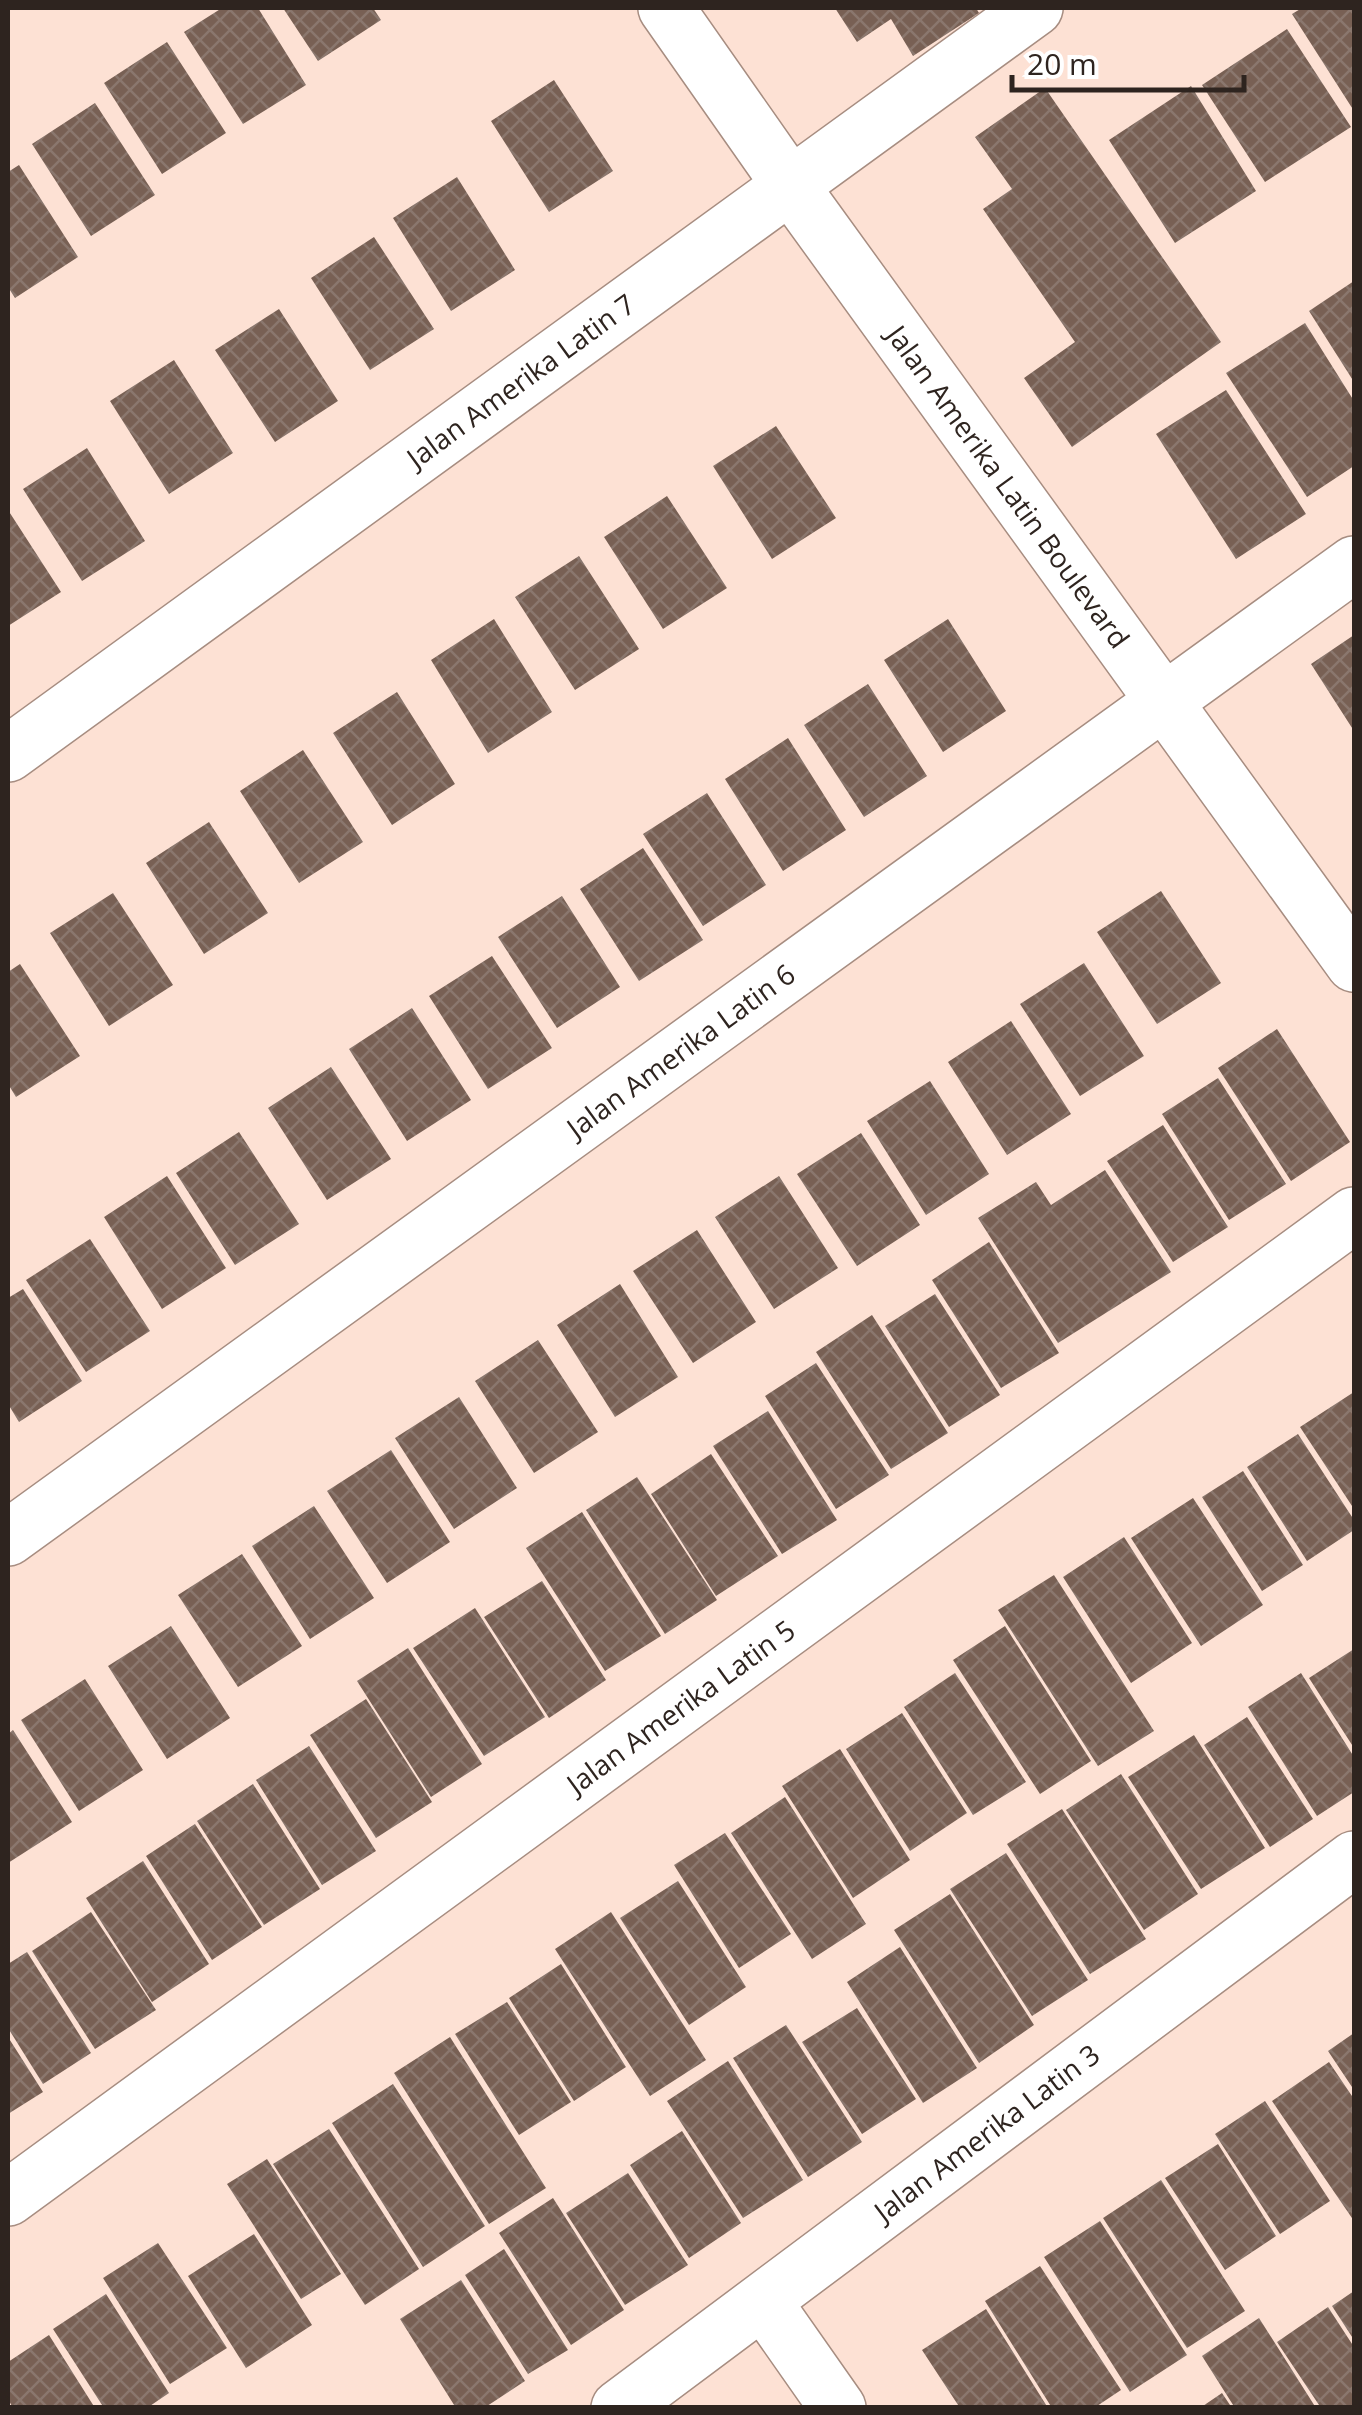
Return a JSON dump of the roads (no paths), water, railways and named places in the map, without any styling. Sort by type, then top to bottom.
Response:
[{"type":"street","name":"Jalan Amerika Latin Boulevard","points":[[666,8],[790,186],[1354,964]]},
{"type":"street","name":"Jalan Amerika Latin 7","points":[[8,754],[1035,8]]},
{"type":"street","name":"Jalan Amerika Latin 6","points":[[8,1538],[1354,564]]},
{"type":"street","name":"Jalan Amerika Latin 5","points":[[8,2198],[1354,1216]]},
{"type":"street","name":"Jalan Amerika Latin 3","points":[[619,2408],[1354,1859]]},
{"type":"street","points":[[763,2301],[838,2408]]}]
